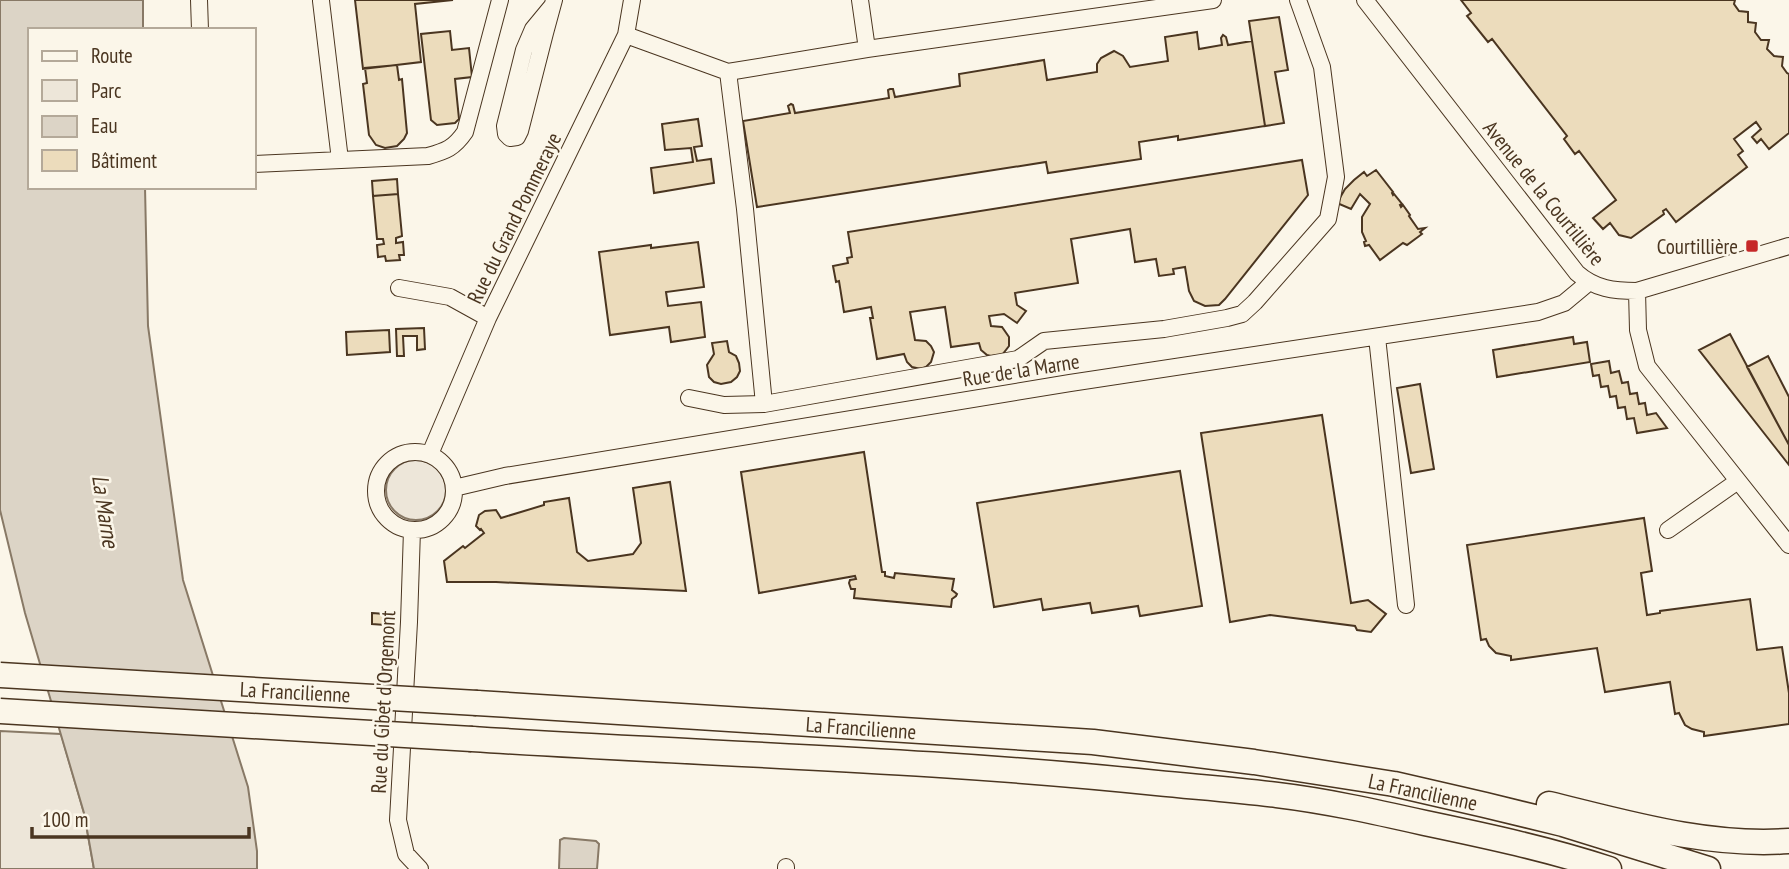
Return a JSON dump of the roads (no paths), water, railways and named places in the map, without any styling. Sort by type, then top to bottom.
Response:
[{"type":"highway","name":"La Francilienne","points":[[0,675],[1093,742],[1254,762],[1394,784],[1563,824],[1708,869]]},
{"type":"highway","name":"La Francilienne","points":[[0,711],[667,751],[916,763],[1089,776],[1280,796],[1381,813],[1496,838],[1609,869]]},
{"type":"highway","points":[[1485,805],[1510,794],[1686,836],[1765,843],[1789,841]]},
{"type":"street","points":[[200,0],[200,28]]},
{"type":"street","points":[[256,164],[428,156],[445,151],[457,143],[465,132],[500,0]]},
{"type":"street","name":"Rue du Grand Pommeraye","points":[[430,454],[488,318],[626,35],[632,0]]},
{"type":"street","points":[[860,0],[867,49]]},
{"type":"street","points":[[626,35],[728,72],[867,49],[1213,0]]},
{"type":"street","points":[[689,398],[724,405],[764,404],[1018,359],[1044,341],[1164,329],[1242,314],[1328,219],[1336,177],[1322,67],[1299,0]]},
{"type":"street","name":"Avenue de la Courtillière","points":[[1365,0],[1577,274],[1588,283],[1618,291],[1637,291],[1789,246]]},
{"type":"street","points":[[321,1],[340,160]]},
{"type":"street","points":[[553,3],[520,131],[516,137],[510,138],[506,134],[505,126],[524,50],[533,29],[553,3]]},
{"type":"street","points":[[728,72],[745,209],[764,404]]},
{"type":"street","name":"Rue de la Marne","points":[[454,488],[519,473],[1070,383],[1545,311],[1564,303],[1588,283]]},
{"type":"street","points":[[399,288],[450,297],[488,318]]},
{"type":"street","points":[[1637,291],[1638,330],[1647,366],[1789,545]]},
{"type":"street","points":[[1377,337],[1406,605]]},
{"type":"street","points":[[416,451],[439,459],[447,467],[454,488],[453,502],[447,514],[425,529],[398,527],[387,519],[379,508],[375,495],[376,481],[381,469],[391,459],[416,451]]},
{"type":"street","points":[[1668,530],[1738,481]]},
{"type":"street","name":"Rue du Gibet d'Orgemont","points":[[412,530],[398,820],[406,854],[420,869]]},
{"type":"water","name":"La Marne","points":[[0,0],[143,0],[143,28],[28,28],[28,189],[145,189],[148,326],[183,580],[248,787],[257,869],[94,869],[84,813],[25,613],[0,510]]},
{"type":"water","points":[[564,838],[596,841],[599,844],[597,869],[559,869],[560,840]]},
{"type":"place","name":"Courtillière","points":[[1752,246]]}]
